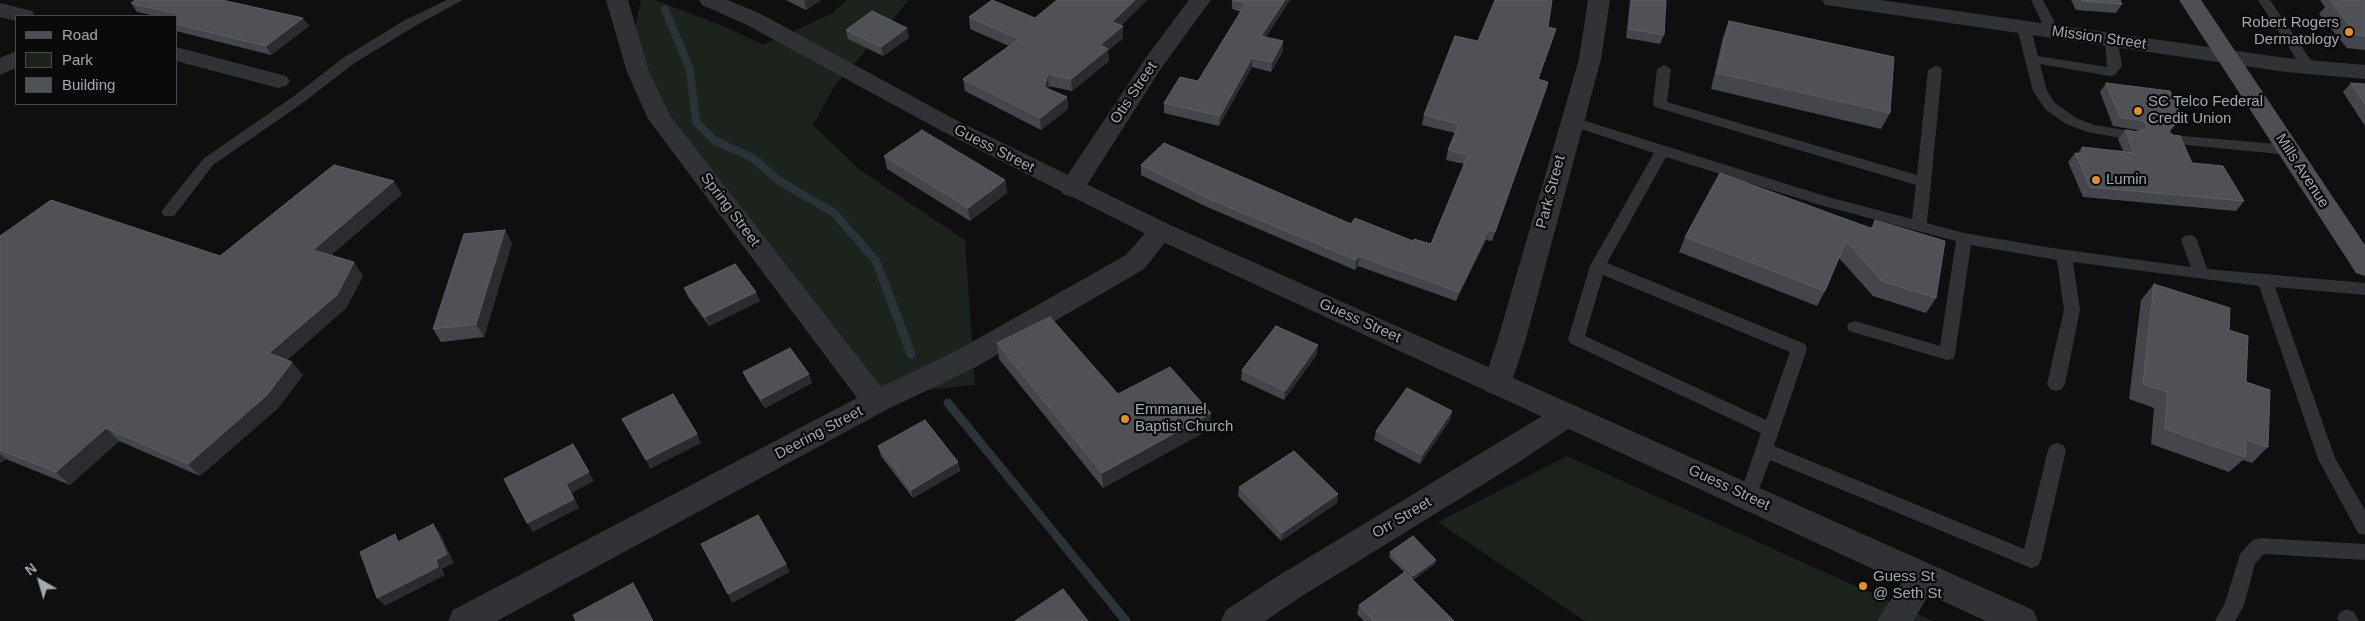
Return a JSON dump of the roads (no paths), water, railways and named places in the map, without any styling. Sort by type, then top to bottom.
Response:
[{"type":"main road","name":"Mills Avenue","points":[[2190,0],[2365,266]]},
{"type":"street","name":"Spring Street","points":[[617,0],[638,72],[660,119],[876,402]]},
{"type":"street","name":"Otis Street","points":[[1072,188],[1153,64],[1200,0]]},
{"type":"street","name":"Park Street","points":[[1497,384],[1511,342],[1571,120],[1590,59],[1599,0]]},
{"type":"street","name":"Mission Street","points":[[1833,0],[2310,68],[2365,72]]},
{"type":"street","name":"Guess Street","points":[[717,1],[948,125],[1161,231],[2021,621]]},
{"type":"street","points":[[0,10],[20,15]]},
{"type":"street","points":[[178,55],[278,81]]},
{"type":"street","points":[[0,68],[15,59]]},
{"type":"street","name":"Deering Street","points":[[465,621],[876,402],[966,359],[1135,262],[1161,231]]},
{"type":"street","name":"Orr Street","points":[[1238,621],[1290,586],[1505,455],[1566,415]]},
{"type":"street","points":[[1894,621],[1923,578]]},
{"type":"lane","points":[[169,212],[208,162],[299,99],[348,62],[410,22],[457,0]]},
{"type":"lane","points":[[2037,0],[2053,32]]},
{"type":"lane","points":[[2264,0],[2310,68]]},
{"type":"lane","points":[[2024,28],[2040,91],[2050,106],[2071,121],[2092,129],[2132,135]]},
{"type":"lane","points":[[2032,59],[2110,72],[2115,66],[2112,40]]},
{"type":"lane","points":[[1664,70],[1660,104],[1923,182]]},
{"type":"lane","points":[[1918,226],[1936,70]]},
{"type":"lane","points":[[1571,120],[1662,152],[1825,201],[1964,238],[2064,256],[2265,281],[2365,290]]},
{"type":"lane","points":[[2171,140],[2289,150]]},
{"type":"lane","points":[[1662,152],[1598,266],[1576,339],[1771,430]]},
{"type":"lane","points":[[1856,327],[1947,354],[1964,238]]},
{"type":"lane","points":[[2188,240],[2201,273]]},
{"type":"lane","points":[[2056,384],[2072,310],[2064,256]]},
{"type":"lane","points":[[1598,266],[1799,349],[1748,497]]},
{"type":"lane","points":[[2265,281],[2327,459],[2365,527]]},
{"type":"lane","points":[[1764,450],[2031,560],[2056,450]]},
{"type":"lane","points":[[2225,621],[2234,605],[2247,560],[2260,546],[2290,546],[2365,552]]},
{"type":"waterway","points":[[665,9],[690,70],[696,122],[715,141],[753,158],[778,180],[834,213],[876,261],[882,277]]},
{"type":"waterway","points":[[882,276],[911,354]]},
{"type":"waterway","points":[[948,403],[1126,621]]},
{"type":"place","name":"Robert Rogers Dermatology","points":[[2349,32]]},
{"type":"place","name":"SC Telco Federal Credit Union","points":[[2138,111]]},
{"type":"place","name":"Lumin","points":[[2096,180]]},
{"type":"place","name":"Emmanuel Baptist Church","points":[[1125,419]]},
{"type":"place","name":"Guess St @ Seth St","points":[[1863,586]]}]
